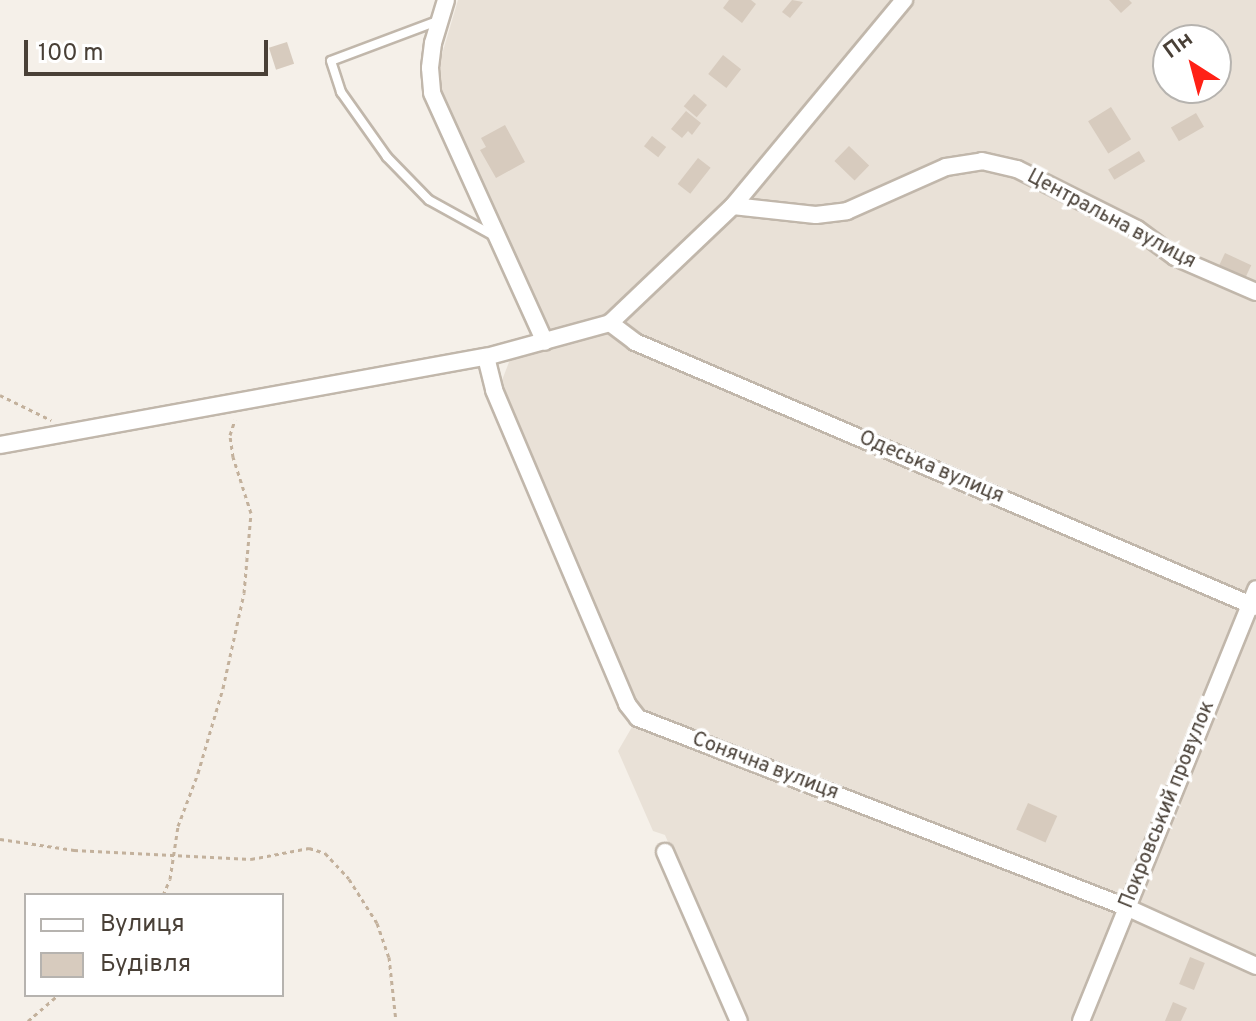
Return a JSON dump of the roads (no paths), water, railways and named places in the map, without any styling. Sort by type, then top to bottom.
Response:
[{"type":"street","points":[[446,0],[430,68],[432,93],[545,342]]},
{"type":"street","points":[[0,445],[486,357],[610,323],[733,206],[896,4]]},
{"type":"street","name":"Центральна вулиця","points":[[733,206],[816,215],[847,211],[946,167],[982,161],[1017,169],[1137,229],[1175,257],[1256,292]]},
{"type":"street","name":"Одеська вулиця","points":[[610,323],[635,342],[1254,600]]},
{"type":"street","name":"Сонячна вулиця","points":[[486,357],[506,418],[627,704],[638,718],[1126,907],[1256,966]]},
{"type":"street","name":"Покровський провулок","points":[[1081,1021],[1254,600]]},
{"type":"street","points":[[665,852],[739,1021]]},
{"type":"lane","points":[[440,20],[331,61],[341,92],[387,157],[429,200],[496,237]]}]
